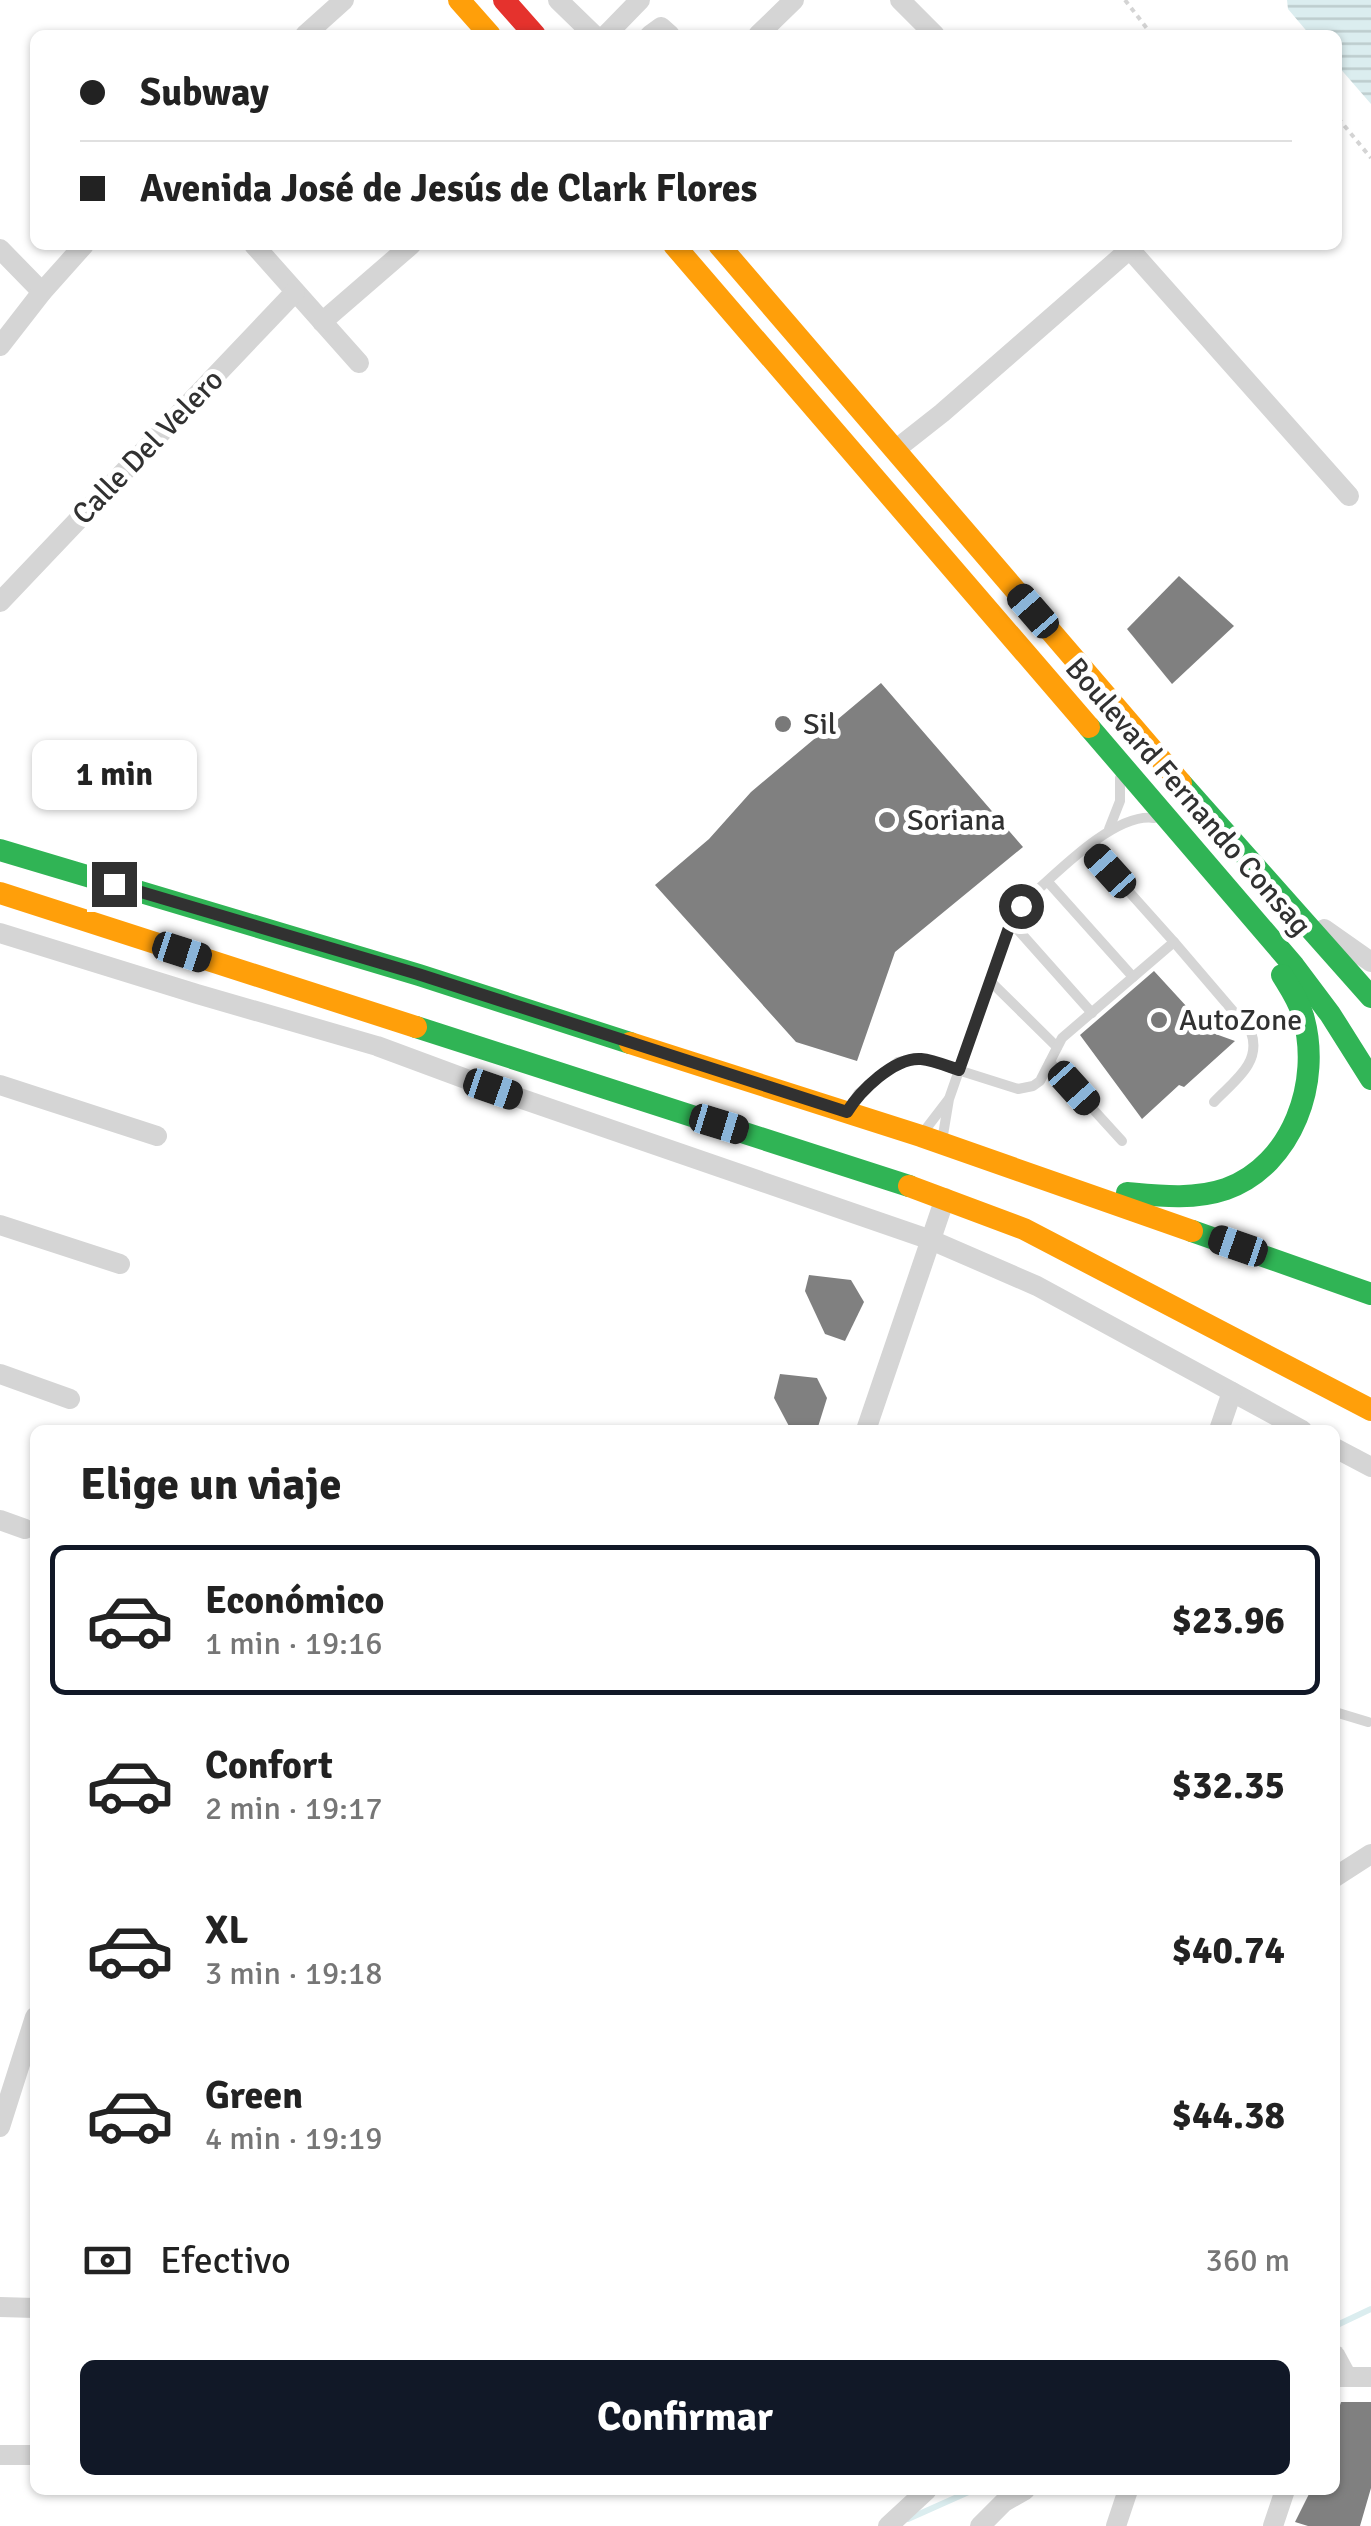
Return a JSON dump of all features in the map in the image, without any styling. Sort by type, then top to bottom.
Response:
[{"type":"highway","points":[[459,0],[486,30]]},
{"type":"highway","points":[[504,0],[531,30]]},
{"type":"highway","name":"Boulevard Fernando Consag","points":[[678,250],[1294,966],[1371,1079]]},
{"type":"highway","name":"Boulevard Fernando Consag","points":[[723,250],[1371,997]]},
{"type":"highway","points":[[1030,659],[1056,638]]},
{"type":"highway","points":[[0,850],[418,974],[931,1139],[1371,1294]]},
{"type":"highway","points":[[0,893],[945,1198],[1024,1229],[1371,1410]]},
{"type":"highway","points":[[1064,1185],[1159,1196],[1202,1195],[1240,1183],[1276,1153],[1301,1108],[1308,1052],[1298,1004],[1255,920]]},
{"type":"highway","points":[[817,1155],[906,1167],[921,1165],[934,1158],[931,1139]]},
{"type":"street","points":[[311,30],[344,0]]},
{"type":"street","points":[[558,0],[589,30]]},
{"type":"street","points":[[611,30],[640,0]]},
{"type":"street","points":[[763,30],[794,0]]},
{"type":"street","points":[[900,0],[930,30]]},
{"type":"street","points":[[0,249],[42,292]]},
{"type":"street","points":[[0,346],[80,250]]},
{"type":"street","points":[[258,250],[359,363]]},
{"type":"street","points":[[322,322],[405,250]]},
{"type":"street","points":[[895,450],[1125,250]]},
{"type":"street","points":[[1131,250],[1349,496]]},
{"type":"street","name":"Calle Del Velero","points":[[0,602],[295,292]]},
{"type":"street","points":[[1293,910],[1371,962]]},
{"type":"street","points":[[0,933],[377,1046],[932,1240],[1036,1286],[1293,1425]]},
{"type":"street","points":[[109,967],[182,952]]},
{"type":"street","points":[[0,1086],[157,1136]]},
{"type":"street","points":[[868,1425],[945,1198]]},
{"type":"street","points":[[0,1226],[120,1264]]},
{"type":"street","points":[[0,1374],[70,1399]]},
{"type":"street","points":[[1221,1425],[1232,1392]]},
{"type":"street","points":[[1340,1451],[1371,1467]]},
{"type":"street","points":[[0,1520],[25,1529]]},
{"type":"street","points":[[1340,1874],[1371,1854]]},
{"type":"street","points":[[0,2126],[30,2033]]},
{"type":"street","points":[[0,2307],[30,2308]]},
{"type":"street","points":[[1341,2377],[1371,2377]]},
{"type":"street","points":[[0,2455],[30,2455]]},
{"type":"street","points":[[888,2526],[921,2495]]},
{"type":"street","points":[[980,2526],[1016,2495]]},
{"type":"street","points":[[1116,2526],[1126,2495]]},
{"type":"street","points":[[1274,2526],[1283,2495]]},
{"type":"lane","points":[[1109,830],[1121,790],[1117,766],[1110,754]]},
{"type":"lane","points":[[931,1139],[949,1099],[1011,922],[1021,906],[1109,830],[1134,818],[1150,816],[1169,822]]},
{"type":"lane","points":[[1089,847],[1250,1032],[1256,1046],[1251,1062],[1214,1102]]},
{"type":"lane","points":[[1048,882],[1132,977]]},
{"type":"lane","points":[[1011,922],[1092,1012]]},
{"type":"lane","points":[[847,1112],[858,1094],[898,1062],[920,1058],[1018,1088],[1033,1086],[1040,1081],[1062,1038],[1174,942]]},
{"type":"lane","points":[[990,982],[1057,1047]]},
{"type":"lane","points":[[1050,1062],[1122,1141]]},
{"type":"lane","points":[[931,1139],[949,1099]]},
{"type":"lane","points":[[1340,1714],[1368,1722]]},
{"type":"path","points":[[1125,0],[1148,30]]},
{"type":"path","points":[[1342,123],[1371,158]]},
{"type":"shaded area","points":[[1287,0],[1371,0],[1371,104],[1342,71],[1342,30],[1306,30],[1288,9]]},
{"type":"building","points":[[1179,576],[1234,626],[1172,684],[1127,629]]},
{"type":"building","points":[[881,683],[1023,847],[895,952],[857,1061],[796,1042],[655,885],[709,839],[751,792]]},
{"type":"building","points":[[1154,971],[1210,1032],[1235,1041],[1142,1119],[1080,1035]]},
{"type":"building","points":[[809,1275],[851,1280],[864,1302],[845,1341],[825,1334],[805,1291]]},
{"type":"building","points":[[780,1374],[817,1378],[827,1398],[819,1425],[788,1425],[774,1398]]},
{"type":"building","points":[[1341,2402],[1371,2402],[1371,2488],[1360,2526],[1308,2526],[1295,2522],[1308,2495],[1340,2495]]},
{"type":"waterway","points":[[1340,2324],[1371,2309]]},
{"type":"waterway","points":[[908,2519],[962,2495]]},
{"type":"traffic: fast","points":[[1089,727],[1294,966],[1371,1079]]},
{"type":"traffic: fast","points":[[1181,783],[1371,997]]},
{"type":"traffic: fast","points":[[0,850],[419,975],[630,1043]]},
{"type":"traffic: fast","points":[[1127,1193],[1189,1196],[1226,1189],[1269,1161],[1285,1141],[1305,1093],[1308,1041],[1297,1000],[1282,975]]},
{"type":"traffic: fast","points":[[416,1027],[909,1186]]},
{"type":"traffic: fast","points":[[1192,1231],[1371,1294]]},
{"type":"traffic: slow","points":[[459,0],[486,30]]},
{"type":"traffic: slow","points":[[678,250],[1089,727]]},
{"type":"traffic: slow","points":[[723,250],[1181,783]]},
{"type":"traffic: slow","points":[[0,893],[416,1027]]},
{"type":"traffic: slow","points":[[630,1043],[921,1136],[1192,1231]]},
{"type":"traffic: slow","points":[[909,1186],[1024,1229],[1371,1410]]},
{"type":"traffic: jam","points":[[504,0],[531,30]]},
{"type":"place","name":"Sil","points":[[783,724]]},
{"type":"place","name":"Soriana","points":[[887,820]]},
{"type":"place","name":"AutoZone","points":[[1159,1020]]},
{"type":"route","points":[[114,884],[418,974],[847,1112],[858,1094],[898,1062],[920,1058],[959,1070],[1011,922],[1021,906]]}]
